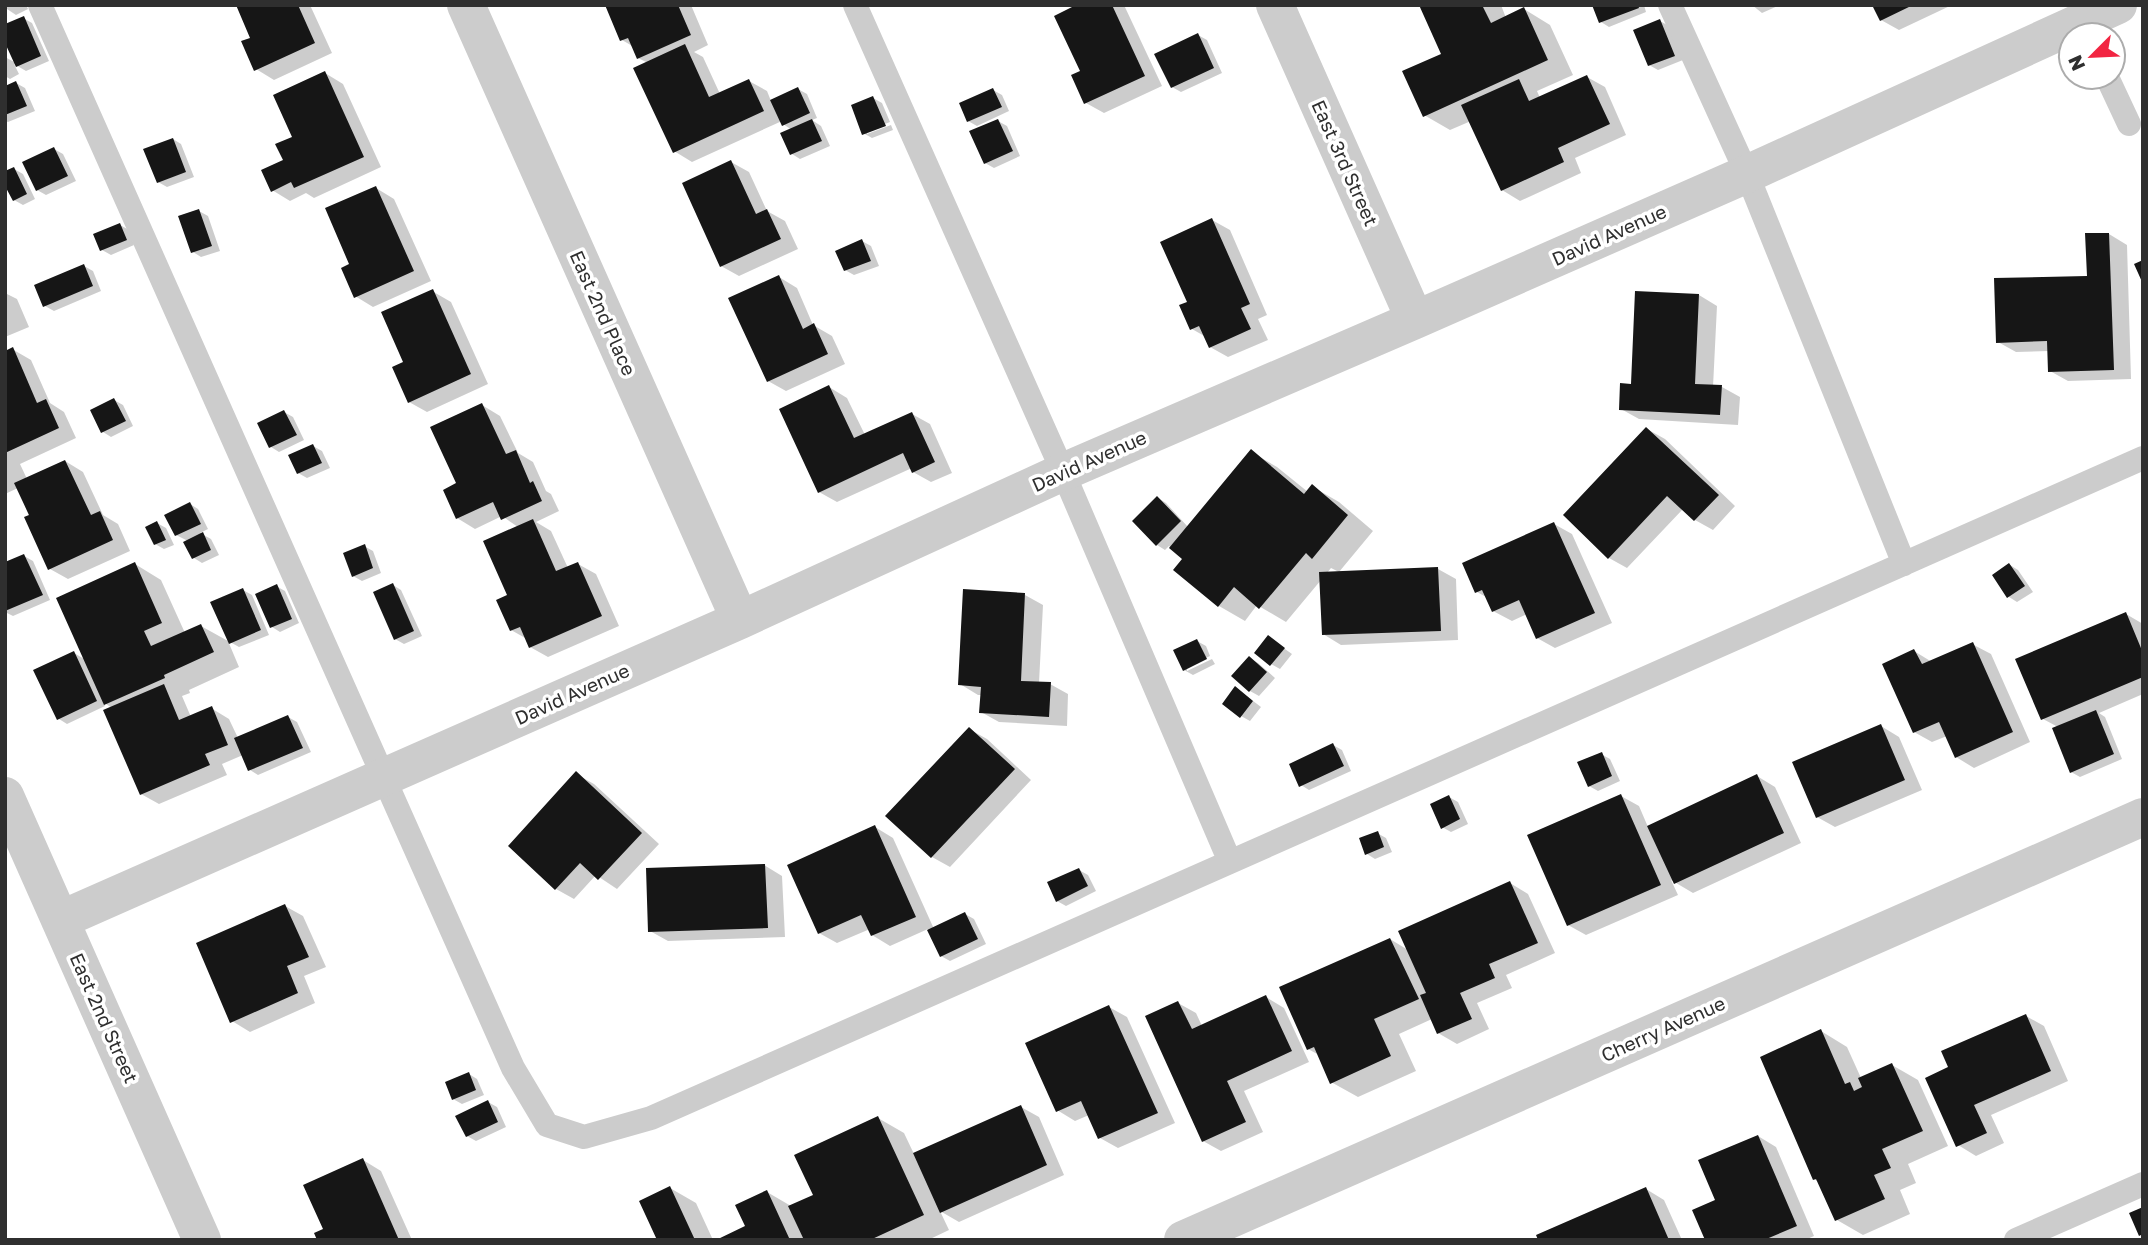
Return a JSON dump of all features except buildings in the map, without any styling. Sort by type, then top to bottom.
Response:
[{"type":"street","name":"East 2nd Place","points":[[466,5],[740,620]]},
{"type":"street","name":"East 3rd Street","points":[[1275,5],[1415,320]]},
{"type":"street","name":"David Avenue","points":[[2081,21],[2118,5]]},
{"type":"street","name":"David Avenue","points":[[60,920],[740,620],[1063,472],[1746,174],[2057,32]]},
{"type":"street","name":"East 2nd Street","points":[[5,796],[202,1240]]},
{"type":"street","name":"Cherry Avenue","points":[[1183,1240],[2143,817]]},
{"type":"lane","points":[[40,5],[513,1068],[547,1125],[584,1136],[651,1118],[2143,458]]},
{"type":"lane","points":[[855,5],[1063,472],[1230,862]]},
{"type":"lane","points":[[1670,5],[1746,174],[1904,564]]},
{"type":"lane","points":[[2114,91],[2129,124]]},
{"type":"lane","points":[[2016,1240],[2143,1184]]}]
